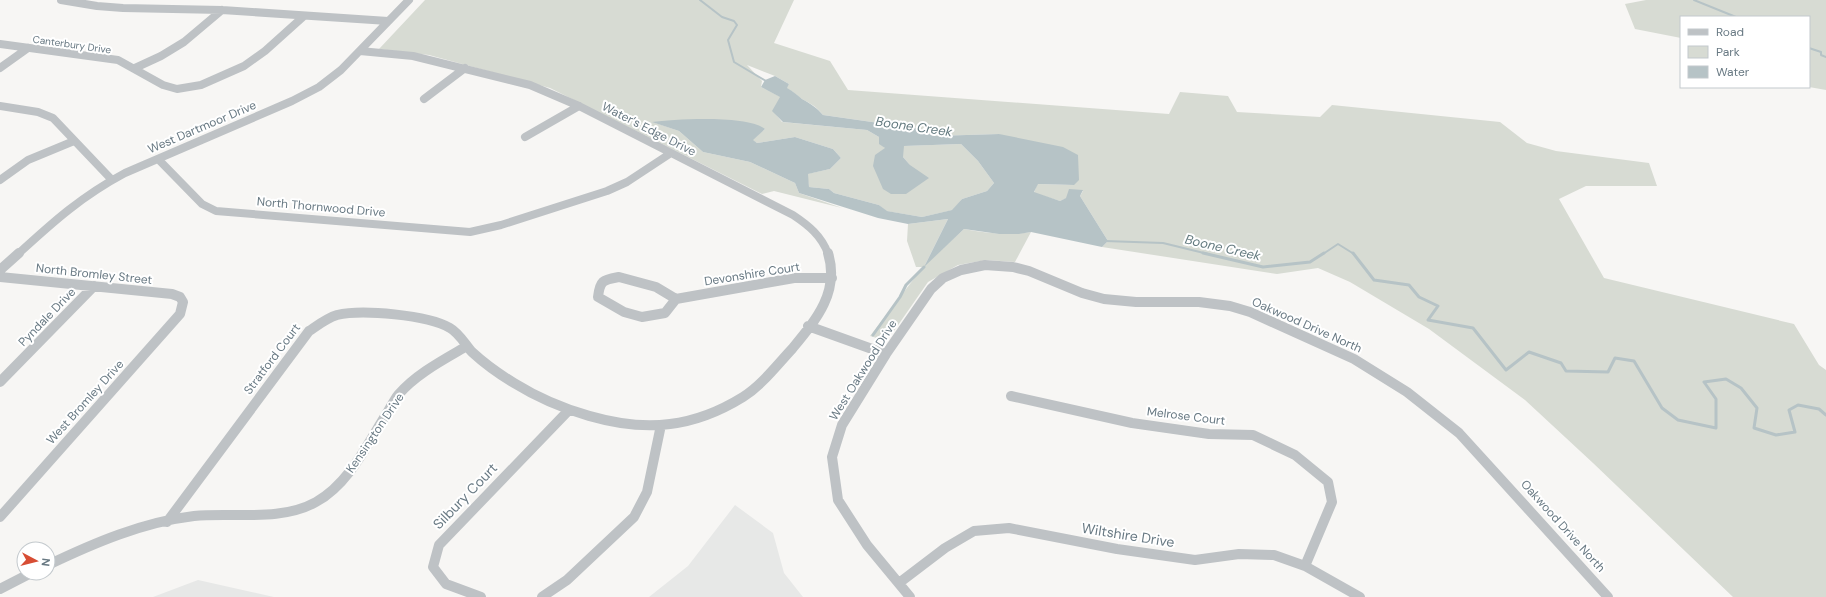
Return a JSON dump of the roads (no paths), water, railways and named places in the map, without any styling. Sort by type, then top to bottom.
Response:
[{"type":"street","points":[[60,0],[97,6],[123,8],[222,10],[388,21]]},
{"type":"street","points":[[123,8],[133,0]]},
{"type":"street","name":"West Dartmoor Drive","points":[[0,270],[73,205],[112,180],[306,94],[330,80],[409,0]]},
{"type":"street","points":[[135,68],[161,56],[184,42],[222,10]]},
{"type":"street","name":"Canterbury Drive","points":[[0,44],[118,60],[135,68],[163,85],[177,89],[201,85],[244,66],[265,51],[304,16]]},
{"type":"street","points":[[0,68],[28,48]]},
{"type":"street","name":"Water’s Edge Drive","points":[[360,51],[413,56],[530,85],[579,106],[780,208],[810,226],[824,244],[829,260],[832,278],[829,291],[821,309],[808,326]]},
{"type":"street","points":[[424,100],[465,68]]},
{"type":"street","points":[[0,106],[38,112],[53,118],[112,180]]},
{"type":"street","points":[[525,137],[579,106]]},
{"type":"street","points":[[0,180],[28,160],[74,141]]},
{"type":"street","name":"North Thornwood Drive","points":[[158,159],[202,204],[216,211],[470,232],[501,226],[614,188],[627,182],[671,153]]},
{"type":"street","name":"Oakwood Drive North","points":[[936,284],[955,272],[973,267],[997,265],[1013,267],[1030,271],[1082,293],[1104,299],[1136,302],[1199,302],[1230,306],[1250,312],[1354,358],[1407,392],[1459,433],[1608,597]]},
{"type":"street","name":"North Bromley Street","points":[[0,277],[172,294],[180,297],[183,302]]},
{"type":"street","points":[[619,277],[666,290],[676,299],[665,313],[642,317],[624,312],[598,297],[599,286],[604,280],[619,277]]},
{"type":"street","name":"Devonshire Court","points":[[676,299],[794,278],[832,278]]},
{"type":"street","name":"West Oakwood Drive","points":[[910,597],[868,545],[838,500],[832,457],[842,425],[886,354],[936,284]]},
{"type":"street","name":"Pyndale Drive","points":[[0,382],[94,286]]},
{"type":"street","name":"West Bromley Drive","points":[[0,517],[180,314],[183,302]]},
{"type":"street","name":"Stratford Court","points":[[167,522],[301,341],[309,331],[320,323],[336,315],[360,312],[433,321],[450,328],[467,346]]},
{"type":"street","points":[[467,346],[496,372],[530,393],[569,410],[608,420],[661,425],[705,415],[744,396],[768,377],[808,326],[886,354]]},
{"type":"street","name":"Kensington Drive","points":[[56,561],[97,543],[134,531],[193,516],[277,512],[303,508],[315,503],[327,496],[346,476],[399,393],[422,373],[467,346]]},
{"type":"street","name":"Melrose Court","points":[[1011,396],[1132,423],[1209,434],[1253,435],[1295,455],[1328,482],[1332,502],[1306,566]]},
{"type":"street","name":"Silbury Court","points":[[481,597],[446,584],[433,567],[439,545],[569,410]]},
{"type":"street","points":[[542,597],[567,580],[634,517],[646,492],[661,425]]},
{"type":"street","name":"Wiltshire Drive","points":[[898,583],[945,548],[974,531],[1009,528],[1117,549],[1195,560],[1239,554],[1274,555],[1306,566],[1360,597]]},
{"type":"street","points":[[0,589],[16,581]]},
{"type":"water","points":[[775,76],[789,84],[787,88],[813,106],[823,115],[886,124],[900,121],[934,136],[999,134],[1063,147],[1078,155],[1079,180],[1074,185],[1038,184],[1034,192],[1060,201],[1066,198],[1069,189],[1083,190],[1080,196],[1108,241],[1102,247],[1031,232],[1019,234],[999,234],[964,229],[924,267],[948,219],[908,224],[878,218],[799,193],[795,183],[750,162],[703,152],[679,131],[652,122],[711,119],[744,122],[765,129],[753,140],[757,143],[795,137],[833,149],[841,158],[830,169],[808,174],[809,187],[829,189],[834,193],[879,205],[887,211],[922,217],[952,210],[962,199],[987,191],[994,183],[978,161],[961,144],[904,146],[903,157],[910,165],[929,178],[906,194],[891,194],[883,189],[873,166],[875,155],[885,148],[879,144],[879,137],[867,130],[783,122],[772,111],[780,97],[761,87],[765,80]]},
{"type":"waterway","name":"Boone Creek","points":[[700,0],[722,17],[734,21],[737,25],[728,40],[734,62],[766,81]]},
{"type":"waterway","points":[[1694,0],[1734,16]]},
{"type":"waterway","points":[[1810,48],[1821,52],[1821,55],[1826,57]]},
{"type":"waterway","name":"Boone Creek","points":[[1105,241],[1163,243],[1208,254]]},
{"type":"waterway","name":"Boone Creek","points":[[1323,254],[1338,244],[1354,254]]},
{"type":"waterway","name":"Boone Creek","points":[[1203,253],[1263,267],[1310,262],[1324,253]]},
{"type":"waterway","name":"Boone Creek","points":[[1354,254],[1374,280],[1409,285],[1419,297],[1438,306],[1428,320],[1473,328],[1506,370],[1529,352],[1561,363],[1566,371],[1608,372],[1615,358],[1634,361],[1662,408],[1678,420],[1716,428],[1716,399],[1704,382],[1726,379],[1741,388],[1757,408],[1754,428],[1776,435],[1795,432],[1789,410],[1798,405],[1819,409],[1826,415]]},
{"type":"waterway","points":[[873,335],[900,297],[906,285],[924,267]]}]
